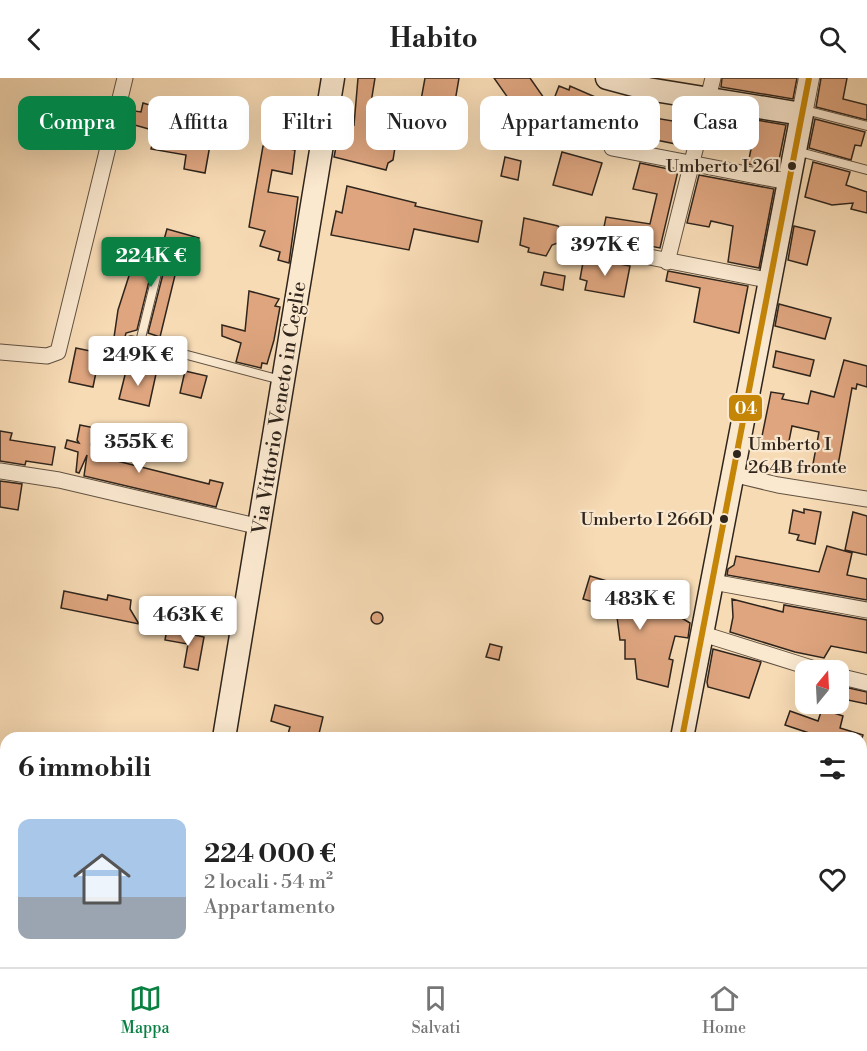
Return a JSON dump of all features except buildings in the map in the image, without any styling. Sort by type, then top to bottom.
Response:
[{"type":"main road","name":"Via Vittorio Veneto in Ceglie","points":[[225,732],[285,381],[333,78]]},
{"type":"main road","points":[[607,78],[648,89],[710,88],[803,112],[772,282],[732,474],[687,732]]},
{"type":"street","points":[[0,352],[47,356],[58,352],[125,78]]},
{"type":"street","points":[[803,112],[809,78]]},
{"type":"street","points":[[667,262],[710,88]]},
{"type":"street","points":[[622,150],[789,182]]},
{"type":"street","points":[[593,246],[772,282]]},
{"type":"street","points":[[0,471],[59,480],[260,527]]},
{"type":"street","points":[[732,474],[778,485],[867,499]]},
{"type":"street","points":[[713,582],[867,610]]},
{"type":"street","points":[[703,634],[795,663]]},
{"type":"street","points":[[849,679],[867,683]]},
{"type":"lane","points":[[803,112],[867,126]]},
{"type":"lane","points":[[795,151],[867,170]]},
{"type":"lane","points":[[157,273],[136,341],[285,381]]},
{"type":"transit line","name":"04","points":[[683,732],[809,78]]},
{"type":"place","name":"Umberto I 261","points":[[792,166]]},
{"type":"place","name":"Umberto I 264B fronte","points":[[737,454]]},
{"type":"place","name":"Umberto I 266D","points":[[724,519]]}]
